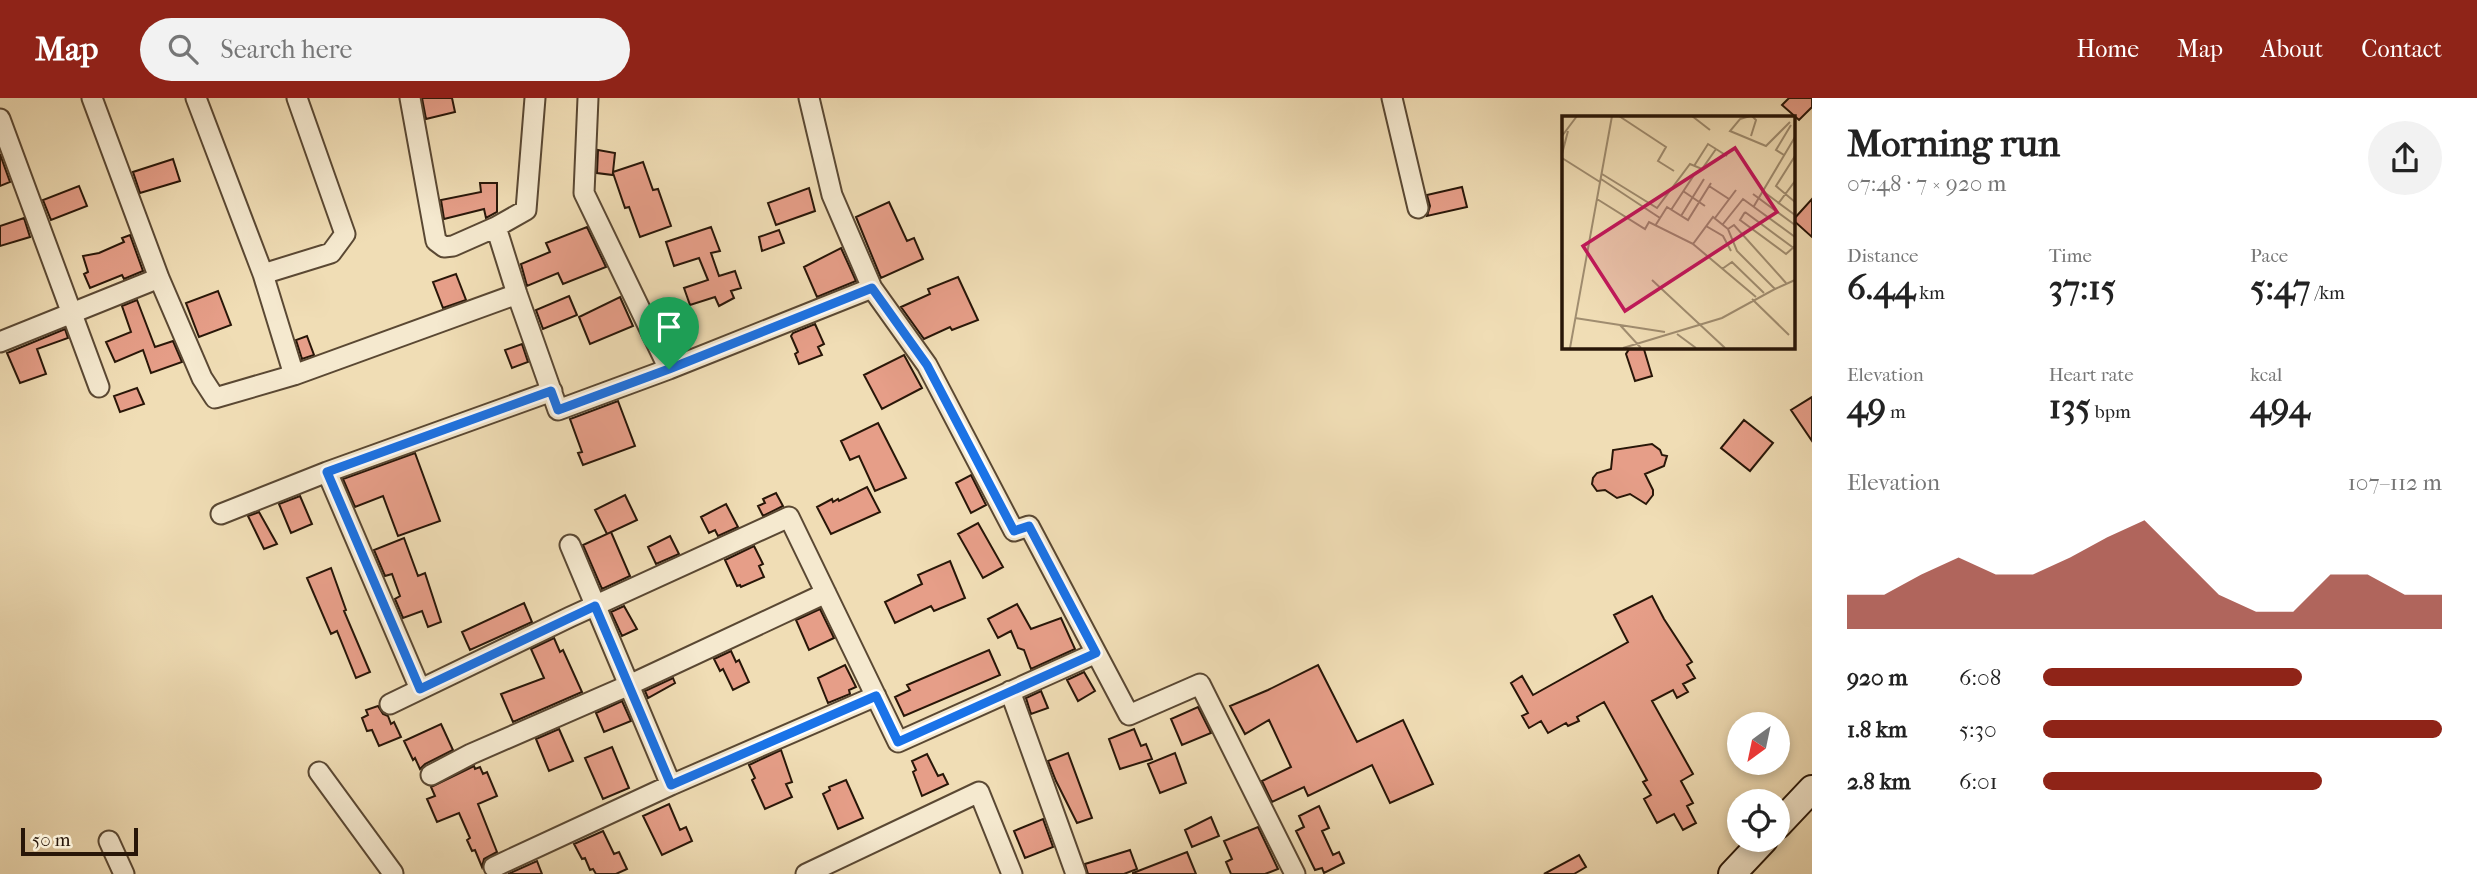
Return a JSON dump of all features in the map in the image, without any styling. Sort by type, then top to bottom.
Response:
[{"type":"main road","points":[[1790,812],[1812,789]]},
{"type":"main road","points":[[1732,874],[1753,852]]},
{"type":"street","points":[[92,98],[159,278],[215,398],[294,374],[517,294]]},
{"type":"street","points":[[196,98],[263,274],[294,374]]},
{"type":"street","points":[[263,274],[331,253],[345,234],[297,98]]},
{"type":"street","points":[[410,98],[431,223],[436,242],[444,247],[453,246],[526,211],[536,98]]},
{"type":"street","points":[[588,98],[584,192],[669,369]]},
{"type":"street","points":[[809,98],[832,195],[872,288],[927,365],[1014,531],[1029,526],[1129,715],[1200,684],[1295,874]]},
{"type":"street","points":[[1392,98],[1418,208]]},
{"type":"street","points":[[0,118],[4,139],[99,387]]},
{"type":"street","points":[[496,227],[558,410],[872,288]]},
{"type":"street","points":[[0,342],[159,278]]},
{"type":"street","points":[[221,514],[327,472],[551,391]]},
{"type":"street","points":[[327,472],[420,689]]},
{"type":"street","points":[[390,704],[789,517],[898,742],[1096,653]]},
{"type":"street","points":[[570,545],[627,686],[671,785]]},
{"type":"street","points":[[431,775],[471,754],[627,686],[826,593]]},
{"type":"street","points":[[1010,691],[1076,874]]},
{"type":"street","points":[[494,867],[671,785],[876,696]]},
{"type":"street","points":[[319,772],[393,874]]},
{"type":"street","points":[[806,874],[979,792],[1012,874]]},
{"type":"street","points":[[109,841],[124,874]]},
{"type":"building","points":[[422,98],[452,98],[455,112],[426,119]]},
{"type":"building","points":[[1789,98],[1812,98],[1812,107],[1799,120],[1782,105]]},
{"type":"building","points":[[598,150],[615,153],[613,172],[643,162],[653,190],[658,189],[671,226],[640,237],[629,207],[625,208],[613,173],[597,173]]},
{"type":"building","points":[[0,154],[10,182],[0,186]]},
{"type":"building","points":[[173,159],[180,181],[140,193],[133,172]]},
{"type":"building","points":[[480,183],[497,183],[497,212],[486,218],[484,209],[444,219],[441,200],[481,192]]},
{"type":"building","points":[[79,186],[87,206],[51,220],[43,200]]},
{"type":"building","points":[[1462,187],[1467,207],[1427,216],[1430,206],[1427,195]]},
{"type":"building","points":[[809,188],[815,211],[776,225],[768,203]]},
{"type":"building","points":[[1812,199],[1812,237],[1794,219]]},
{"type":"building","points":[[889,202],[907,241],[914,238],[923,259],[881,278],[856,217]]},
{"type":"building","points":[[24,218],[30,237],[0,246],[0,226]]},
{"type":"building","points":[[587,227],[606,267],[563,284],[558,273],[527,286],[521,264],[550,252],[546,243]]},
{"type":"building","points":[[711,227],[720,251],[711,253],[719,276],[735,271],[741,288],[731,291],[734,298],[719,306],[715,297],[690,305],[684,288],[708,280],[699,258],[674,266],[666,242]]},
{"type":"building","points":[[779,230],[784,243],[762,251],[759,237]]},
{"type":"building","points":[[130,235],[143,271],[124,279],[122,275],[90,288],[84,274],[88,272],[83,256],[99,253],[124,242],[122,238]]},
{"type":"building","points":[[841,248],[856,281],[817,297],[804,267]]},
{"type":"building","points":[[456,274],[466,300],[443,308],[433,282]]},
{"type":"building","points":[[958,277],[978,320],[952,330],[950,327],[924,339],[901,307],[930,294],[928,289]]},
{"type":"building","points":[[218,291],[231,325],[199,337],[186,303]]},
{"type":"building","points":[[569,296],[577,315],[543,329],[536,310]]},
{"type":"building","points":[[620,297],[633,326],[590,344],[579,317]]},
{"type":"building","points":[[137,300],[155,347],[173,341],[182,362],[151,373],[143,350],[115,362],[106,342],[131,332],[122,306]]},
{"type":"building","points":[[682,312],[692,330],[669,342],[660,323]]},
{"type":"building","points":[[815,324],[824,344],[818,347],[822,355],[799,364],[795,354],[798,352],[791,336]]},
{"type":"building","points":[[65,329],[68,338],[37,349],[46,374],[20,383],[7,353]]},
{"type":"building","points":[[307,336],[314,355],[302,359],[296,340]]},
{"type":"building","points":[[522,344],[528,362],[512,368],[505,350]]},
{"type":"building","points":[[1630,348],[1644,348],[1652,376],[1635,381],[1626,354]]},
{"type":"building","points":[[904,355],[922,388],[882,409],[864,375]]},
{"type":"building","points":[[137,388],[144,404],[120,412],[114,396]]},
{"type":"building","points":[[1812,397],[1812,441],[1791,410]]},
{"type":"building","points":[[618,401],[635,446],[583,465],[578,453],[582,452],[570,419]]},
{"type":"building","points":[[1744,420],[1773,443],[1750,471],[1721,448]]},
{"type":"building","points":[[878,423],[906,478],[875,491],[859,456],[850,460],[841,441]]},
{"type":"building","points":[[1652,444],[1662,455],[1667,456],[1664,466],[1645,474],[1653,490],[1653,495],[1646,504],[1630,494],[1617,498],[1605,490],[1597,491],[1592,484],[1593,478],[1597,473],[1611,469],[1613,450]]},
{"type":"building","points":[[415,453],[440,521],[398,536],[383,496],[355,507],[343,479]]},
{"type":"building","points":[[971,475],[986,505],[971,513],[956,483]]},
{"type":"building","points":[[867,487],[880,512],[831,534],[817,507],[832,499],[833,502],[838,499],[839,501]]},
{"type":"building","points":[[776,493],[783,506],[763,516],[758,506],[765,503],[763,499]]},
{"type":"building","points":[[625,495],[637,520],[607,534],[595,510]]},
{"type":"building","points":[[300,496],[312,524],[291,533],[279,504]]},
{"type":"building","points":[[726,504],[738,527],[718,536],[715,530],[709,533],[701,517]]},
{"type":"building","points":[[259,512],[277,544],[264,549],[248,516]]},
{"type":"building","points":[[978,523],[1003,567],[983,578],[958,534]]},
{"type":"building","points":[[611,532],[630,576],[602,589],[583,545]]},
{"type":"building","points":[[670,536],[679,554],[656,564],[648,547]]},
{"type":"building","points":[[404,538],[418,576],[425,573],[441,622],[428,627],[422,611],[403,618],[395,599],[400,596],[392,574],[385,576],[374,550]]},
{"type":"building","points":[[754,546],[763,564],[759,566],[764,577],[741,587],[737,586],[725,560]]},
{"type":"building","points":[[950,561],[965,598],[934,611],[931,606],[895,623],[885,602],[922,584],[918,575]]},
{"type":"building","points":[[331,568],[346,610],[344,611],[370,672],[356,678],[337,631],[331,634],[307,578]]},
{"type":"building","points":[[1652,596],[1692,662],[1687,665],[1695,678],[1683,684],[1688,692],[1677,698],[1673,690],[1652,701],[1693,774],[1681,781],[1693,803],[1687,806],[1696,823],[1683,830],[1674,814],[1657,823],[1644,799],[1651,795],[1643,782],[1647,780],[1604,702],[1577,717],[1579,721],[1568,726],[1566,723],[1548,733],[1541,721],[1529,728],[1522,716],[1528,713],[1511,683],[1522,676],[1533,695],[1628,642],[1614,615]]},
{"type":"building","points":[[524,603],[532,622],[470,650],[462,632]]},
{"type":"building","points":[[1017,604],[1031,629],[1061,618],[1075,649],[1031,669],[1024,650],[1018,648],[1011,631],[998,638],[988,619]]},
{"type":"building","points":[[624,606],[637,629],[622,636],[611,612]]},
{"type":"building","points":[[820,609],[834,638],[809,650],[796,620]]},
{"type":"building","points":[[554,638],[560,652],[563,650],[582,692],[513,722],[501,694],[544,678],[531,649]]},
{"type":"building","points":[[989,650],[1000,675],[904,716],[895,697],[910,690],[907,685]]},
{"type":"building","points":[[731,651],[736,662],[739,660],[749,682],[733,690],[723,669],[720,671],[714,659]]},
{"type":"building","points":[[845,665],[856,687],[849,690],[850,694],[828,703],[818,678]]},
{"type":"building","points":[[1318,665],[1357,742],[1403,720],[1433,784],[1390,803],[1372,765],[1308,796],[1304,787],[1272,802],[1262,781],[1291,767],[1269,720],[1245,734],[1230,706]]},
{"type":"building","points":[[1084,672],[1095,691],[1078,701],[1067,680]]},
{"type":"building","points":[[673,678],[675,683],[648,698],[645,691]]},
{"type":"building","points":[[1041,691],[1048,708],[1031,714],[1026,698]]},
{"type":"building","points":[[622,701],[631,721],[604,732],[596,713]]},
{"type":"building","points":[[378,706],[383,714],[388,716],[391,724],[394,722],[401,737],[379,746],[372,730],[367,731],[362,718],[368,715],[366,710]]},
{"type":"building","points":[[1198,707],[1211,733],[1182,745],[1171,719]]},
{"type":"building","points":[[441,724],[453,750],[420,769],[404,741]]},
{"type":"building","points":[[559,729],[573,761],[549,771],[536,739]]},
{"type":"building","points":[[1134,729],[1141,746],[1146,744],[1152,759],[1120,769],[1109,739]]},
{"type":"building","points":[[612,747],[629,788],[603,799],[585,758]]},
{"type":"building","points":[[781,750],[792,782],[786,784],[792,797],[765,809],[752,780],[755,778],[749,765]]},
{"type":"building","points":[[1068,753],[1092,818],[1077,823],[1048,761]]},
{"type":"building","points":[[1175,753],[1186,783],[1160,793],[1148,764]]},
{"type":"building","points":[[927,754],[938,776],[943,774],[948,784],[922,796],[912,761]]},
{"type":"building","points":[[474,766],[475,769],[480,767],[483,774],[487,772],[497,796],[478,804],[497,852],[484,859],[482,867],[475,850],[472,851],[467,840],[470,838],[459,813],[437,822],[427,799],[435,796],[431,787]]},
{"type":"building","points":[[846,780],[863,818],[838,829],[823,794],[830,790],[829,787]]},
{"type":"building","points":[[669,804],[680,830],[686,827],[692,841],[662,855],[643,816]]},
{"type":"building","points":[[1319,806],[1329,828],[1322,831],[1333,855],[1339,852],[1344,863],[1324,873],[1322,868],[1315,870],[1296,831],[1304,827],[1299,816]]},
{"type":"building","points":[[1211,817],[1219,836],[1192,847],[1185,830]]},
{"type":"building","points":[[1043,819],[1053,847],[1025,858],[1014,831]]},
{"type":"building","points":[[1258,827],[1278,869],[1265,874],[1231,874],[1226,862],[1232,859],[1224,841]]},
{"type":"building","points":[[603,831],[614,854],[619,852],[627,869],[616,874],[596,874],[593,869],[590,870],[585,858],[582,859],[574,844]]},
{"type":"building","points":[[1130,850],[1137,869],[1124,874],[1088,874],[1085,864]]},
{"type":"building","points":[[1187,852],[1196,874],[1133,874],[1133,873]]},
{"type":"building","points":[[1579,855],[1586,867],[1574,874],[1544,874]]},
{"type":"building","points":[[537,861],[542,874],[508,874]]},
{"type":"route","points":[[872,288],[927,365],[1014,531],[1029,526],[1096,653],[898,742],[876,696],[671,785],[595,606],[420,689],[327,472],[551,391],[558,410],[669,369],[872,288]]}]
